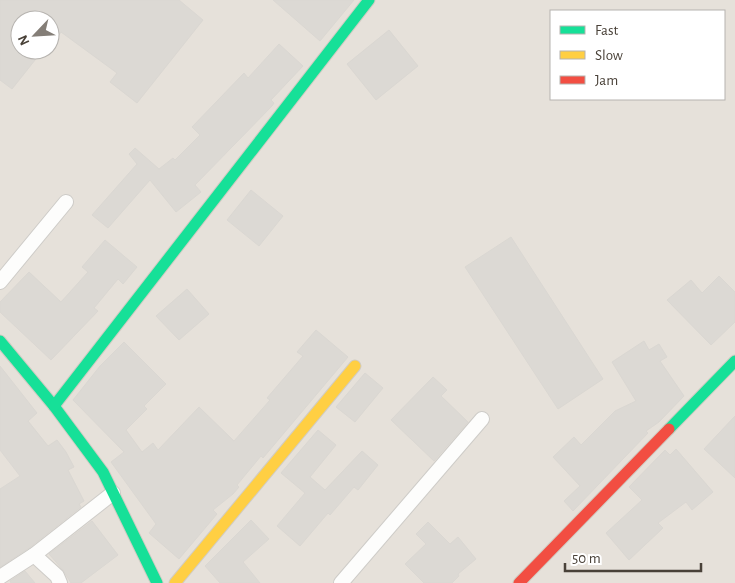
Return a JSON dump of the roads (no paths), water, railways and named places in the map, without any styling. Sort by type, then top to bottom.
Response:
[{"type":"street","points":[[54,406],[369,0]]},
{"type":"street","points":[[0,282],[66,202]]},
{"type":"street","points":[[0,341],[54,406],[103,472],[157,583]]},
{"type":"street","points":[[520,583],[735,361]]},
{"type":"street","points":[[175,583],[355,366]]},
{"type":"street","points":[[341,583],[482,419]]},
{"type":"street","points":[[0,576],[34,555],[113,493]]},
{"type":"street","points":[[34,555],[57,576],[60,583]]}]
